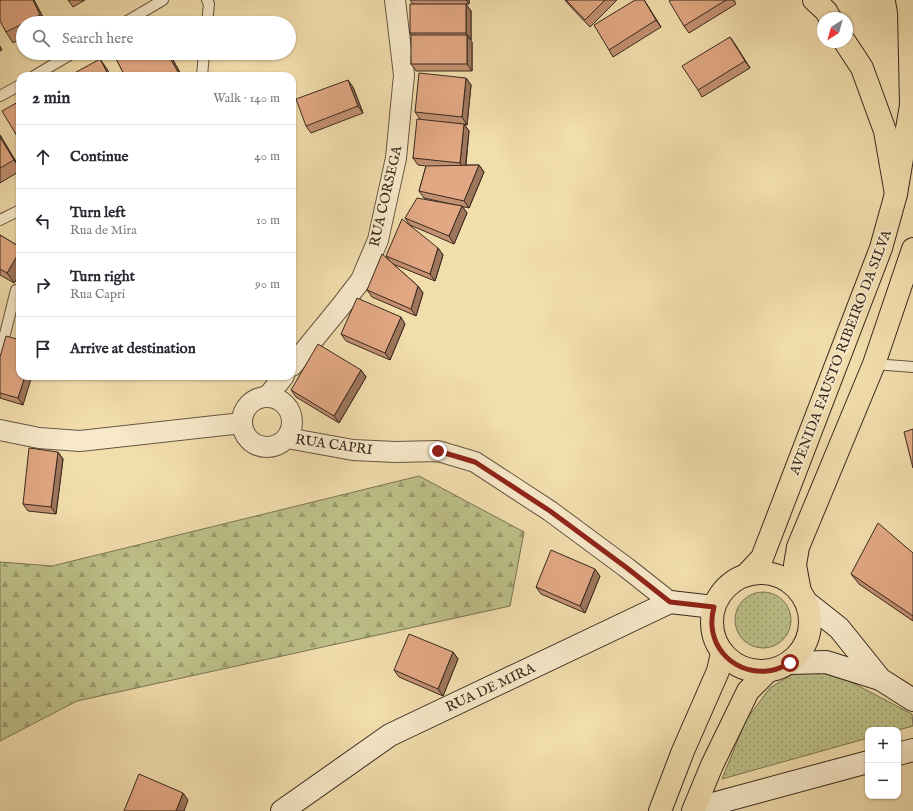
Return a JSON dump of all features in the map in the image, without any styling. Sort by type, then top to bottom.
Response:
[{"type":"main road","points":[[814,0],[827,12]]},
{"type":"main road","name":"AVENIDA FAUSTO RIBEIRO DA SILVA","points":[[746,575],[762,558],[882,248],[896,194],[911,106],[909,11],[907,0]]},
{"type":"main road","points":[[849,48],[862,68],[884,131],[896,194]]},
{"type":"main road","name":"AVENIDA FAUSTO RIBEIRO DA SILVA","points":[[803,597],[789,582],[775,575],[761,573],[746,575],[733,581],[722,591],[715,602],[712,614],[711,626],[715,640],[722,653],[731,662],[742,668],[755,671],[768,671],[790,663],[799,654],[806,642],[810,629],[810,616],[803,597],[795,565],[798,547],[874,364],[913,249]]},
{"type":"main road","points":[[660,811],[718,671],[722,653]]},
{"type":"main road","points":[[694,810],[712,765],[748,691],[768,671]]},
{"type":"street","name":"RUA CORSEGA","points":[[296,361],[360,280],[378,240],[396,158],[404,75],[395,0]]},
{"type":"street","points":[[0,430],[39,438],[80,441],[242,423],[242,417],[246,408],[259,398],[267,397],[281,380]]},
{"type":"street","name":"RUA CAPRI","points":[[242,423],[246,435],[254,444],[271,447],[280,444],[287,438],[292,425],[290,412],[281,401],[267,397]]},
{"type":"street","name":"RUA CAPRI","points":[[287,438],[353,450],[396,452],[438,451],[475,462],[550,511],[670,602]]},
{"type":"street","points":[[803,597],[839,628],[880,679]]},
{"type":"street","points":[[670,602],[714,607]]},
{"type":"street","name":"RUA DE MIRA","points":[[282,811],[390,735],[670,602]]},
{"type":"street","points":[[790,663],[826,662],[880,679],[913,700]]},
{"type":"street","points":[[901,753],[913,750]]},
{"type":"street","points":[[694,810],[865,763]]},
{"type":"lane","points":[[136,16],[163,0]]},
{"type":"lane","points":[[208,0],[208,16]]},
{"type":"lane","points":[[41,72],[61,60]]},
{"type":"lane","points":[[202,72],[203,60]]},
{"type":"lane","points":[[0,96],[16,86]]},
{"type":"lane","points":[[0,220],[16,212]]},
{"type":"lane","points":[[0,354],[1,339],[16,290]]},
{"type":"lane","points":[[874,364],[913,367]]},
{"type":"green space","points":[[419,476],[524,532],[510,606],[77,701],[0,741],[0,562],[52,566]]},
{"type":"green space","points":[[758,592],[768,592],[783,600],[789,609],[791,620],[789,631],[783,640],[768,648],[758,648],[747,643],[740,636],[735,625],[735,615],[740,604],[747,597]]},
{"type":"green space","points":[[804,667],[851,682],[912,714],[913,726],[901,729],[901,727],[865,727],[865,739],[722,779],[746,720],[770,688]]},
{"type":"building","points":[[0,0],[33,0],[40,15],[16,16],[16,27],[6,32],[0,21]]},
{"type":"building","points":[[566,0],[605,0],[585,20]]},
{"type":"building","points":[[635,0],[644,0],[656,20],[609,50],[594,25]]},
{"type":"building","points":[[726,0],[684,26],[669,1]]},
{"type":"building","points":[[410,4],[466,4],[466,33],[410,33]]},
{"type":"building","points":[[411,35],[467,35],[467,64],[411,64]]},
{"type":"building","points":[[730,37],[745,61],[698,90],[682,66]]},
{"type":"building","points":[[101,60],[107,72],[76,72]]},
{"type":"building","points":[[117,60],[171,60],[178,72],[123,72]]},
{"type":"building","points":[[419,73],[466,78],[462,117],[415,112]]},
{"type":"building","points":[[348,80],[358,106],[306,126],[296,99]]},
{"type":"building","points":[[16,103],[16,134],[2,111]]},
{"type":"building","points":[[417,119],[464,124],[460,163],[413,158]]},
{"type":"building","points":[[0,137],[14,160],[0,168]]},
{"type":"building","points":[[479,165],[464,201],[419,191],[426,166]]},
{"type":"building","points":[[417,198],[462,206],[449,236],[405,218]]},
{"type":"building","points":[[402,219],[438,248],[430,274],[386,256]]},
{"type":"building","points":[[0,235],[16,245],[16,258],[7,273],[0,269]]},
{"type":"building","points":[[382,254],[418,286],[411,309],[367,290]]},
{"type":"building","points":[[357,298],[401,317],[385,353],[341,334]]},
{"type":"building","points":[[6,336],[16,339],[16,380],[24,380],[18,398],[0,393],[0,357]]},
{"type":"building","points":[[318,344],[361,370],[334,416],[291,390]]},
{"type":"building","points":[[913,429],[913,468],[904,432]]},
{"type":"building","points":[[29,448],[58,452],[51,507],[23,504]]},
{"type":"building","points":[[878,523],[913,553],[913,616],[851,574]]},
{"type":"building","points":[[551,550],[595,569],[580,606],[536,587]]},
{"type":"building","points":[[409,634],[453,652],[438,689],[394,670]]},
{"type":"building","points":[[139,774],[183,793],[176,811],[124,811]]},
{"type":"route","points":[[438,451],[475,462],[550,511],[670,602],[714,607],[711,626],[715,640],[722,653],[731,662],[742,668],[755,671],[768,671],[790,663]]}]
